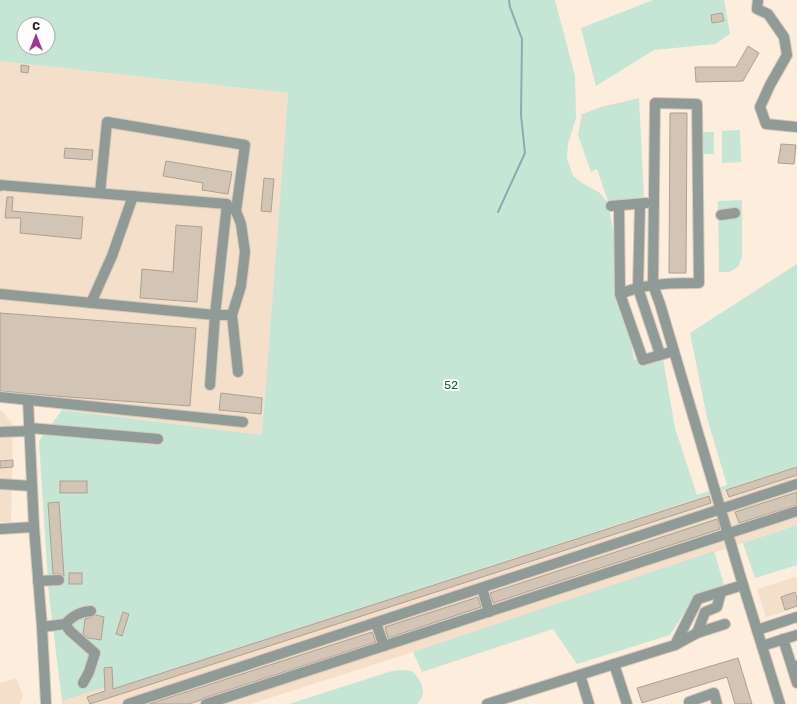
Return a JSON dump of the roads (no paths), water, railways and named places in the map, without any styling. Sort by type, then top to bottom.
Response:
[{"type":"street","points":[[758,0],[757,8],[768,14],[784,37],[787,55],[770,85],[760,107],[766,124],[797,128]]},
{"type":"street","points":[[620,294],[653,285],[699,283],[697,104],[655,104],[653,285],[780,704]]},
{"type":"street","points":[[100,193],[107,122],[245,145],[236,211],[241,224],[245,252],[241,286],[232,315],[238,372]]},
{"type":"street","points":[[0,185],[227,204],[236,211]]},
{"type":"street","points":[[91,303],[112,256],[133,196]]},
{"type":"street","points":[[654,202],[615,206],[620,294],[643,360],[674,351]]},
{"type":"street","points":[[210,385],[215,315],[227,204]]},
{"type":"street","points":[[640,204],[638,288],[660,354]]},
{"type":"street","points":[[721,215],[735,214]]},
{"type":"street","points":[[0,294],[215,315],[232,315]]},
{"type":"street","points":[[0,397],[243,422]]},
{"type":"street","points":[[28,400],[34,527],[42,627],[46,704]]},
{"type":"street","points":[[0,432],[30,430],[158,438]]},
{"type":"street","points":[[0,484],[32,486]]},
{"type":"street","points":[[128,704],[797,484]]},
{"type":"street","points":[[206,704],[797,511]]},
{"type":"street","points":[[0,529],[34,527]]},
{"type":"street","points":[[38,581],[59,580]]},
{"type":"street","points":[[675,645],[698,599],[743,585]]},
{"type":"street","points":[[482,588],[489,612]]},
{"type":"street","points":[[697,633],[705,612],[717,607],[721,592]]},
{"type":"street","points":[[42,627],[65,624],[72,616],[91,611]]},
{"type":"street","points":[[757,630],[797,618]]},
{"type":"street","points":[[376,623],[384,646]]},
{"type":"street","points":[[65,624],[70,631],[95,653],[90,672],[83,683]]},
{"type":"street","points":[[487,704],[675,645],[697,633],[725,624]]},
{"type":"street","points":[[762,646],[797,635]]},
{"type":"street","points":[[783,639],[795,667],[797,683]]},
{"type":"street","points":[[614,664],[627,704]]},
{"type":"street","points":[[580,675],[589,704]]},
{"type":"street","points":[[687,703],[714,693],[717,704]]},
{"type":"waterway","points":[[498,212],[525,153],[521,115],[522,39],[510,7],[509,0]]},
{"type":"park label","name":"52","points":[[451,385]]}]
